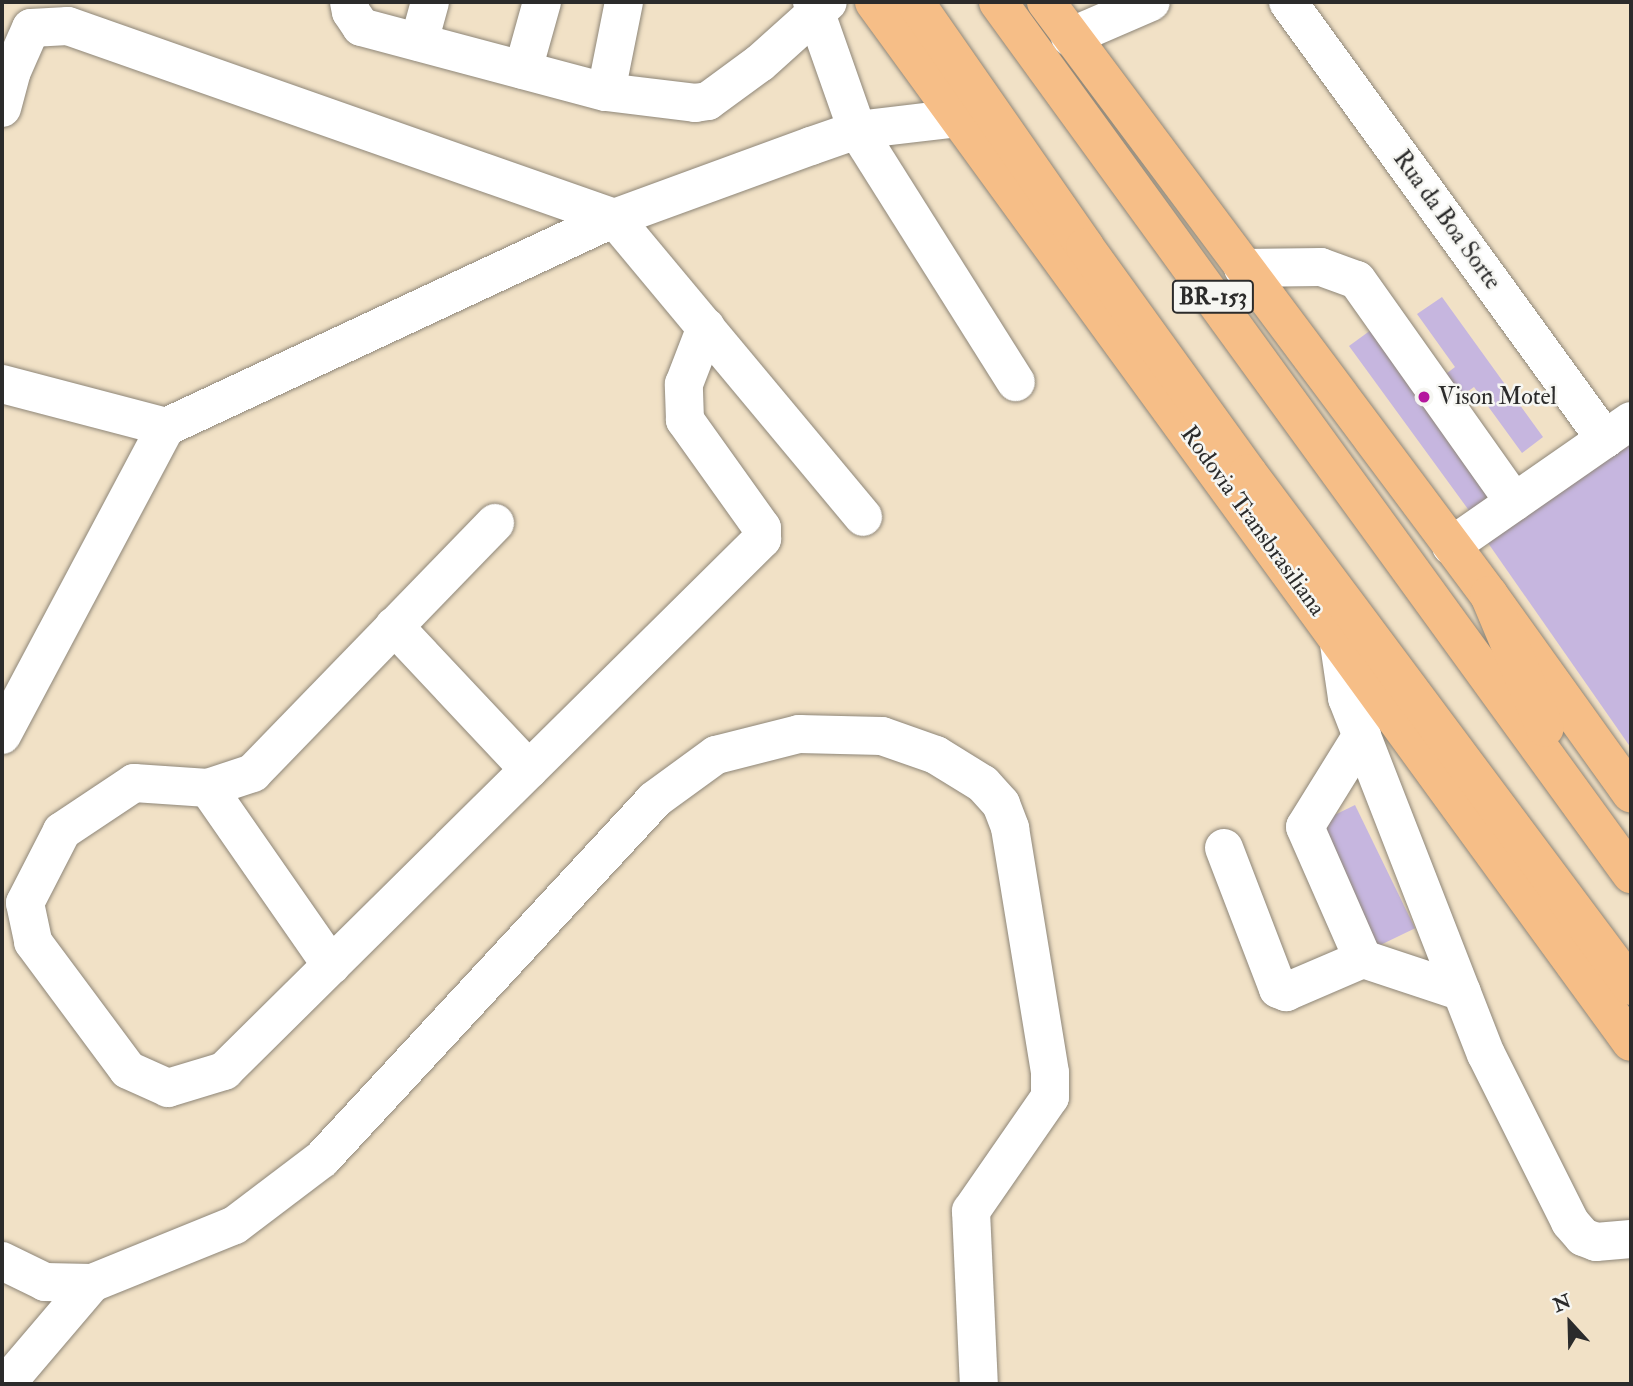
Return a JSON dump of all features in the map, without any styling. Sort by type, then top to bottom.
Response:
[{"type":"main road","name":"Rodovia Transbrasiliana","points":[[874,2],[1631,1042]]},
{"type":"main road","name":"Rodovia Transbrasiliana","points":[[915,2],[1084,247],[1248,473],[1631,986]]},
{"type":"main road","name":"BR-153","points":[[998,2],[1631,874]]},
{"type":"main road","points":[[1046,2],[1489,595],[1631,793]]},
{"type":"main road","points":[[1084,247],[1196,426],[1226,484]]},
{"type":"main road","points":[[1489,595],[1572,791]]},
{"type":"street","points":[[349,2],[351,12],[361,27],[606,93],[695,103],[708,101],[760,63],[819,5],[857,130],[1016,382]]},
{"type":"street","points":[[419,43],[430,2]]},
{"type":"street","points":[[523,70],[542,2]]},
{"type":"street","points":[[606,93],[624,2]]},
{"type":"street","points":[[1070,37],[1151,2]]},
{"type":"street","name":"Rua da Boa Sorte","points":[[1288,2],[1618,430]]},
{"type":"street","points":[[2,108],[23,16],[68,26],[614,218],[863,517]]},
{"type":"street","points":[[2,735],[166,427],[614,218],[857,130],[957,118]]},
{"type":"street","points":[[1243,268],[1321,267],[1357,280],[1514,502]]},
{"type":"street","points":[[495,523],[253,773],[208,788],[134,783],[62,831],[25,903],[33,942],[128,1070],[168,1088],[225,1071],[762,539],[762,528],[685,420],[684,384],[706,327]]},
{"type":"street","points":[[2,384],[166,427]]},
{"type":"street","points":[[1451,546],[1618,430]]},
{"type":"street","points":[[394,626],[529,770]]},
{"type":"street","points":[[1338,637],[1342,678],[1362,735],[1486,1054],[1570,1222],[1583,1237],[1596,1242],[1631,1239]]},
{"type":"street","points":[[2,1261],[45,1282],[92,1283],[235,1226],[322,1159],[654,800],[716,755],[799,734],[881,736],[936,755],[983,785],[1001,804],[1010,828],[1050,1073],[1050,1097],[971,1211],[979,1384]]},
{"type":"street","points":[[1362,735],[1305,827],[1363,958]]},
{"type":"street","points":[[208,788],[331,965]]},
{"type":"street","points":[[1224,848],[1278,989],[1286,992],[1363,958],[1462,992]]},
{"type":"street","points":[[6,1384],[92,1283]]},
{"type":"building","name":"Vison Motel","points":[[1442,297],[1543,437],[1522,453],[1474,387],[1446,407],[1507,491],[1473,516],[1349,346],[1382,322],[1429,387],[1455,367],[1417,314]]},
{"type":"building","points":[[1631,438],[1631,748],[1488,543]]},
{"type":"building","points":[[1355,805],[1415,928],[1371,950],[1311,826]]},
{"type":"place","name":"Vison Motel","points":[[1424,397]]}]
